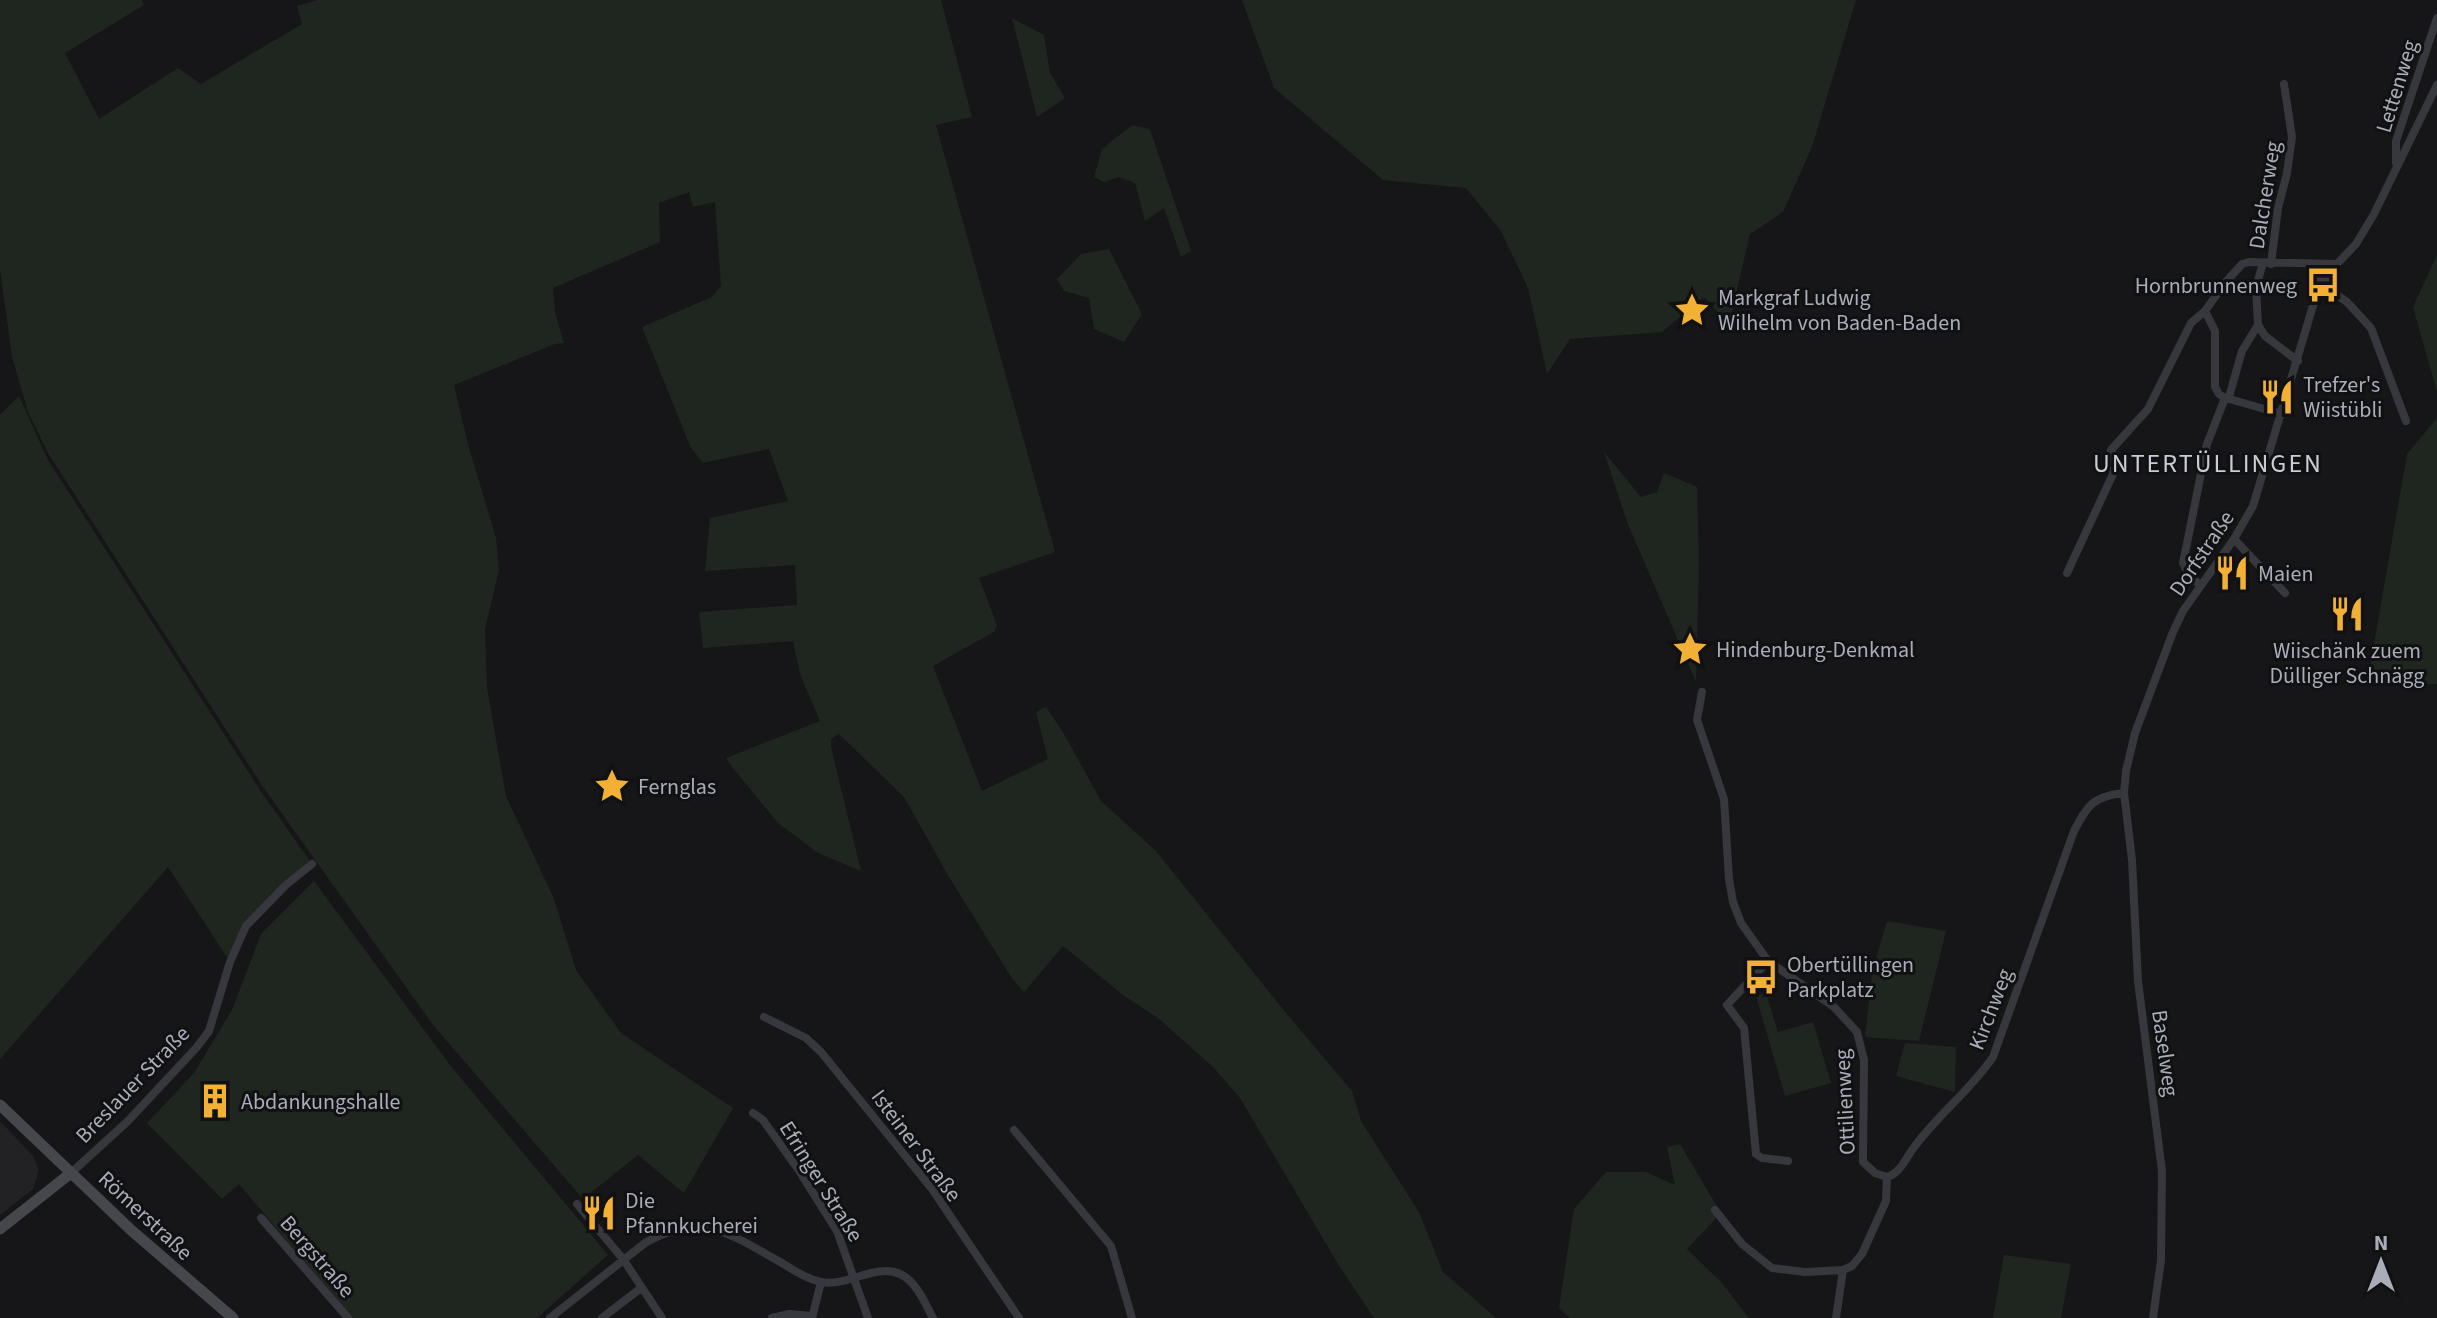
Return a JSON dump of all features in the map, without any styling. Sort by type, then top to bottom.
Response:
[{"type":"street","name":"Lettenweg","points":[[2396,165],[2396,141],[2437,18]]},
{"type":"street","name":"Dalcherweg","points":[[2258,325],[2256,287],[2267,264],[2291,146],[2284,84]]},
{"type":"street","name":"Dorfstraße","points":[[2124,793],[2129,759],[2146,702],[2173,632],[2253,506],[2309,317],[2323,285],[2356,244],[2437,85]]},
{"type":"street","points":[[2067,573],[2113,474],[2115,463],[2111,450],[2148,409],[2191,323],[2205,311],[2225,283],[2242,264],[2249,262],[2337,264]]},
{"type":"street","points":[[2309,265],[2323,285],[2347,302],[2372,330],[2406,421]]},
{"type":"street","points":[[2205,311],[2215,331],[2215,387],[2219,394],[2282,414]]},
{"type":"street","points":[[2200,585],[2189,575],[2183,563],[2207,444],[2242,351],[2258,325],[2265,336],[2298,361]]},
{"type":"street","points":[[2234,539],[2285,593]]},
{"type":"street","points":[[1702,692],[1697,720],[1724,799],[1733,902],[1741,923],[1768,961],[1727,1005],[1744,1028],[1756,1154],[1762,1158],[1788,1161]]},
{"type":"street","name":"Kirchweg","points":[[1887,1177],[1893,1175],[1930,1125],[1976,1079],[1993,1057],[2074,831],[2092,802],[2108,795],[2124,793]]},
{"type":"street","name":"Baselweg","points":[[2124,793],[2132,860],[2138,981],[2162,1171],[2161,1260],[2153,1318]]},
{"type":"street","name":"Breslauer Straße","points":[[0,1229],[71,1173],[128,1121],[197,1047],[209,1031],[230,962],[246,926],[286,885],[312,864]]},
{"type":"street","name":"Ottilienweg","points":[[1768,961],[1834,1007],[1857,1032],[1864,1060],[1863,1162],[1868,1169],[1887,1177]]},
{"type":"street","name":"Isteiner Straße","points":[[764,1017],[806,1038],[821,1052],[932,1189],[1019,1318]]},
{"type":"street","name":"Römerstraße","points":[[0,1105],[167,1262],[233,1318]]},
{"type":"street","name":"Efringer Straße","points":[[753,1113],[763,1120],[837,1231],[868,1318]]},
{"type":"street","points":[[1014,1130],[1111,1246],[1132,1318]]},
{"type":"street","points":[[1715,1210],[1742,1244],[1772,1268],[1805,1272],[1843,1270],[1852,1266],[1862,1254],[1886,1201],[1887,1177]]},
{"type":"street","points":[[577,1204],[623,1259],[662,1318]]},
{"type":"street","name":"Bergstraße","points":[[261,1218],[348,1318]]},
{"type":"street","points":[[550,1318],[623,1259],[662,1233],[696,1226],[715,1228],[732,1235],[821,1282],[840,1282],[888,1271],[899,1273],[909,1279],[933,1318]]},
{"type":"street","points":[[1836,1318],[1843,1270]]},
{"type":"street","points":[[772,1318],[789,1314],[812,1317],[821,1282]]},
{"type":"street","points":[[602,1318],[641,1288]]},
{"type":"shaded area","points":[[0,0],[142,0],[144,5],[65,53],[99,119],[178,68],[201,84],[302,24],[297,6],[317,0],[941,0],[972,117],[936,125],[1055,552],[979,578],[997,625],[994,632],[933,666],[982,791],[1048,759],[1036,712],[1046,707],[1101,801],[1156,851],[1352,1091],[1361,1121],[1419,1212],[1443,1272],[1496,1318],[1374,1318],[1338,1264],[1240,1098],[1213,1067],[1158,1018],[1123,995],[1063,946],[1024,992],[1011,977],[949,877],[904,797],[839,734],[831,739],[831,747],[861,871],[818,853],[778,823],[732,767],[726,758],[820,721],[800,674],[793,641],[703,648],[699,612],[797,605],[795,565],[705,571],[710,518],[788,501],[769,449],[703,463],[691,448],[642,327],[712,297],[721,286],[715,202],[693,207],[689,192],[659,203],[660,242],[553,288],[555,312],[564,343],[454,385],[496,538],[499,570],[485,629],[487,688],[506,796],[554,899],[576,970],[621,1033],[733,1108],[684,1193],[638,1155],[583,1199],[433,1025],[263,787],[48,453],[28,412],[12,357],[0,269]]},
{"type":"shaded area","points":[[1242,0],[1856,0],[1812,147],[1783,212],[1750,234],[1729,324],[1704,297],[1662,332],[1570,339],[1547,374],[1528,288],[1501,231],[1466,188],[1383,180],[1274,88]]},
{"type":"shaded area","points":[[1012,18],[1044,35],[1050,73],[1065,98],[1037,117]]},
{"type":"shaded area","points":[[1132,125],[1150,129],[1191,251],[1181,257],[1164,208],[1145,221],[1135,183],[1119,177],[1104,182],[1094,177],[1102,149]]},
{"type":"shaded area","points":[[1109,249],[1142,314],[1124,342],[1094,329],[1089,298],[1064,291],[1057,279],[1081,254]]},
{"type":"shaded area","points":[[2437,255],[2437,392],[2413,307]]},
{"type":"shaded area","points":[[19,396],[48,460],[260,790],[312,864],[256,914],[230,962],[168,867],[0,1059],[0,415]]},
{"type":"shaded area","points":[[2437,418],[2437,684],[2367,684],[2407,454]]},
{"type":"shaded area","points":[[1604,452],[1641,497],[1657,492],[1664,473],[1697,487],[1696,682],[1627,522]]},
{"type":"shaded area","points":[[314,881],[450,1065],[608,1255],[537,1318],[352,1318],[239,1184],[222,1199],[147,1123],[194,1073],[232,1010],[261,934]]},
{"type":"shaded area","points":[[1887,921],[1946,931],[1919,1041],[1865,1037],[1872,972]]},
{"type":"shaded area","points":[[1766,993],[1778,1032],[1813,1022],[1831,1083],[1785,1096],[1756,996]]},
{"type":"shaded area","points":[[1905,1043],[1956,1047],[1955,1092],[1896,1076]]},
{"type":"shaded area","points":[[0,1121],[33,1156],[39,1170],[33,1189],[0,1215]]},
{"type":"shaded area","points":[[1680,1144],[1721,1213],[1687,1249],[1722,1283],[1749,1318],[1570,1318],[1559,1308],[1574,1209],[1606,1172],[1646,1172],[1675,1185],[1667,1147]]},
{"type":"shaded area","points":[[2004,1255],[2071,1264],[2061,1318],[1993,1318]]},
{"type":"place","name":"Hornbrunnenweg","points":[[2323,285]]},
{"type":"place","name":"Markgraf Ludwig Wilhelm von Baden-Baden","points":[[1692,310]]},
{"type":"place","name":"Trefzer's Wiistübli","points":[[2277,397]]},
{"type":"place","name":"Maien","points":[[2232,573]]},
{"type":"place","name":"Wiischänk zuem Dülliger Schnägg","points":[[2347,614]]},
{"type":"place","name":"Hindenburg-Denkmal","points":[[1690,649]]},
{"type":"place","name":"Fernglas","points":[[612,786]]},
{"type":"place","name":"Obertüllingen Parkplatz","points":[[1761,977]]},
{"type":"place","name":"Abdankungshalle","points":[[215,1101]]},
{"type":"place","name":"Die Pfannkucherei","points":[[599,1213]]},
{"type":"district","name":"UNTERTÜLLINGEN","points":[[2208,463]]}]
